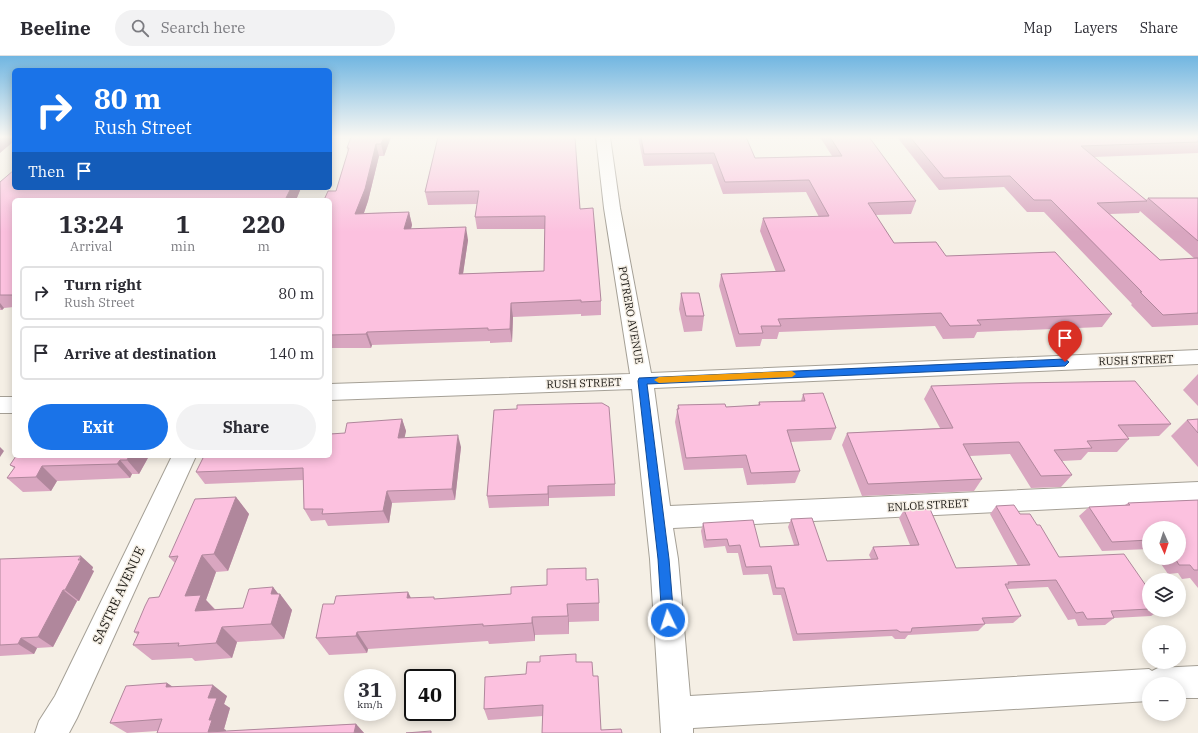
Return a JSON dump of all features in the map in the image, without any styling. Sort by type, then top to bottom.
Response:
[{"type":"street","name":"POTRERO AVENUE","points":[[607,169],[612,208],[642,381],[664,559],[676,723]]},
{"type":"street","name":"RUSH STREET","points":[[332,392],[642,381],[1198,357]]},
{"type":"street","points":[[0,405],[12,405]]},
{"type":"street","name":"SASTRE AVENUE","points":[[51,733],[66,707],[183,458]]},
{"type":"street","name":"ENLOE STREET","points":[[658,518],[1198,492]]},
{"type":"street","points":[[1186,683],[1198,682]]},
{"type":"street","points":[[676,723],[1142,686]]},
{"type":"building","points":[[343,169],[370,169],[365,189],[355,214],[409,212],[404,229],[466,227],[459,274],[544,271],[545,216],[475,217],[479,191],[425,192],[431,169],[577,169],[580,209],[593,208],[601,301],[581,302],[581,300],[511,303],[510,329],[488,330],[488,328],[367,332],[366,334],[332,335],[332,198],[325,198],[328,191],[336,191]]},
{"type":"building","points":[[720,169],[892,169],[916,201],[868,203],[894,243],[936,242],[946,256],[1055,252],[1112,314],[977,320],[981,325],[950,326],[941,313],[778,319],[781,326],[761,326],[763,333],[739,334],[721,274],[785,271],[763,218],[829,216],[809,180],[725,182]]},
{"type":"building","points":[[936,169],[1108,169],[1147,201],[1097,203],[1160,260],[1198,258],[1198,313],[1163,315],[1051,200],[1034,200],[1010,176],[944,178]]},
{"type":"building","points":[[12,172],[12,190],[290,190],[286,198],[12,198],[12,295],[0,295],[0,182]]},
{"type":"building","points":[[1148,198],[1198,198],[1198,241]]},
{"type":"building","points":[[681,293],[699,293],[704,316],[686,316]]},
{"type":"building","points":[[1135,381],[1171,424],[1118,425],[1129,439],[1087,441],[1092,448],[1054,450],[1072,475],[1041,476],[1019,442],[963,444],[982,479],[868,484],[847,433],[953,428],[931,386]]},
{"type":"building","points":[[823,393],[836,428],[787,430],[800,471],[751,473],[746,455],[686,458],[677,409],[679,409],[678,405],[725,404],[726,407],[760,405],[759,402],[805,401],[803,394]]},
{"type":"building","points":[[602,403],[609,407],[615,484],[548,486],[548,494],[487,496],[494,410],[517,409],[517,405]]},
{"type":"building","points":[[402,419],[398,438],[458,435],[452,489],[387,491],[383,511],[322,514],[323,509],[304,509],[303,468],[196,472],[203,458],[332,458],[332,434],[345,433],[347,423]]},
{"type":"building","points":[[1198,419],[1198,433],[1187,420]]},
{"type":"building","points":[[15,458],[128,458],[127,460],[120,460],[117,464],[42,466],[36,477],[7,478],[15,467],[10,465]]},
{"type":"building","points":[[236,497],[214,554],[202,555],[185,596],[201,595],[195,611],[243,608],[249,589],[273,587],[271,594],[280,594],[271,624],[222,627],[216,643],[178,646],[179,643],[133,645],[139,632],[134,632],[149,598],[159,597],[178,556],[169,557],[195,499]]},
{"type":"building","points":[[1198,500],[1198,570],[1194,570],[1190,565],[1186,565],[1186,521],[1142,521],[1142,540],[1112,542],[1089,507],[1130,505],[1128,503]]},
{"type":"building","points":[[1014,505],[1020,514],[1030,514],[1037,525],[1040,525],[1059,557],[1124,554],[1142,580],[1142,609],[1111,611],[1114,618],[1087,619],[1083,612],[1076,613],[1056,580],[1008,582],[1009,584],[1005,584],[1021,616],[982,618],[985,624],[912,628],[911,632],[900,632],[897,630],[797,634],[784,588],[776,588],[771,566],[746,567],[740,545],[729,546],[727,539],[706,540],[703,523],[753,520],[760,547],[799,545],[791,519],[812,518],[827,561],[878,559],[873,547],[919,545],[904,510],[930,509],[956,568],[1030,565],[996,506]]},
{"type":"building","points":[[81,556],[78,560],[81,560],[38,637],[21,638],[18,644],[0,645],[0,559]]},
{"type":"building","points":[[586,568],[586,580],[598,579],[599,603],[567,604],[568,616],[532,617],[532,623],[483,626],[483,624],[357,632],[356,636],[316,638],[323,604],[334,604],[336,596],[408,592],[407,598],[434,597],[434,599],[511,594],[511,587],[547,585],[547,569]]},
{"type":"building","points":[[576,654],[576,662],[592,662],[593,676],[598,676],[601,730],[621,729],[622,733],[542,733],[543,705],[484,709],[485,677],[526,674],[527,662],[540,662],[540,656]]},
{"type":"building","points":[[167,683],[166,687],[213,685],[208,698],[217,698],[209,720],[212,720],[208,732],[356,724],[354,733],[157,733],[162,719],[110,723],[126,686]]},
{"type":"building","points":[[431,731],[431,733],[406,733]]},
{"type":"slow traffic","points":[[659,380],[792,374]]},
{"type":"route","points":[[668,620],[664,559],[642,381],[1065,362]]}]
